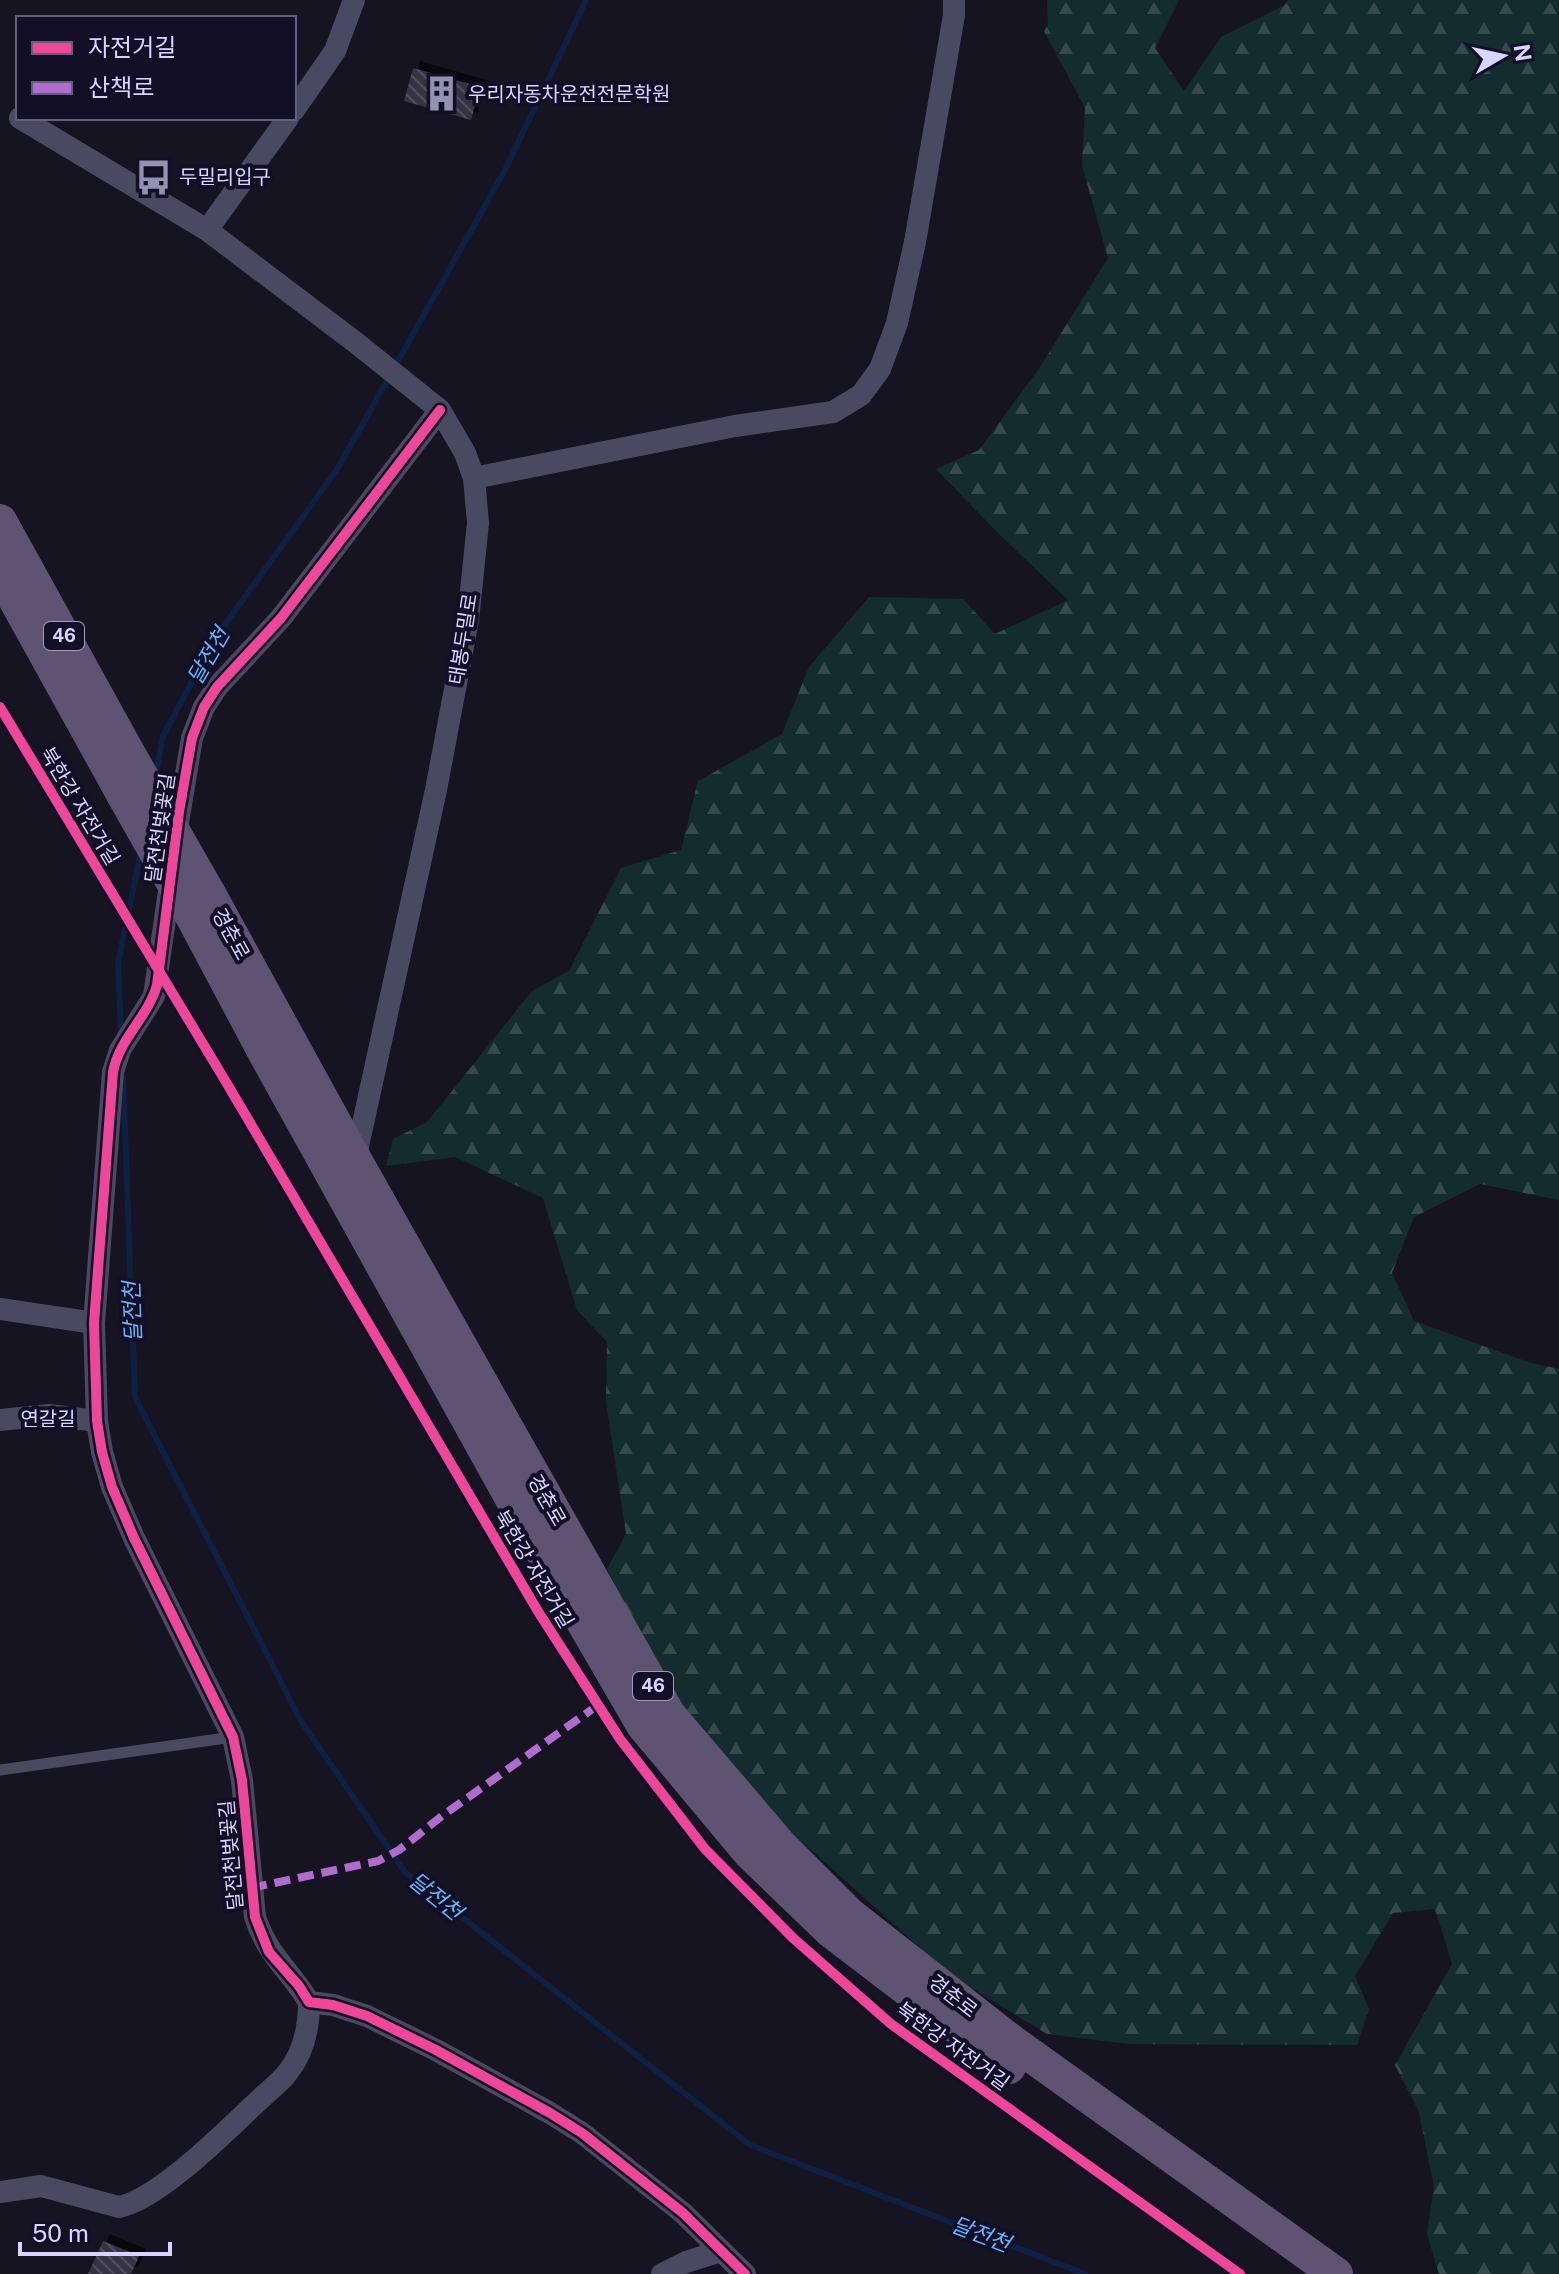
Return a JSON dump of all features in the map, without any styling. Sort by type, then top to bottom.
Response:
[{"type":"main road","name":"경춘로","points":[[0,521],[127,751],[200,904],[273,1069],[498,1473],[643,1725],[750,1853],[831,1931],[960,2032],[1296,2274]]},
{"type":"main road","name":"경춘로","points":[[0,572],[123,794],[200,904],[355,1160],[669,1715],[780,1845],[850,1915],[1011,2041],[1336,2274]]},
{"type":"street","points":[[296,107],[335,51],[354,0]]},
{"type":"street","points":[[474,478],[735,426],[833,412],[861,395],[880,369],[900,310],[918,227],[954,0]]},
{"type":"street","name":"태봉두밀로","points":[[24,120],[207,230],[418,392],[440,410],[465,453],[474,478],[478,523],[468,620],[436,790],[355,1160]]},
{"type":"street","points":[[207,230],[287,120]]},
{"type":"street","name":"달전천벚꽃길","points":[[309,2002],[269,1952],[255,1917],[242,1780],[233,1737],[123,1512],[102,1452],[95,1389],[94,1323],[113,1072],[120,1050],[154,996],[179,812],[192,738],[204,707],[217,687],[281,618],[440,410]]},
{"type":"street","points":[[0,1309],[94,1323]]},
{"type":"street","name":"연갈길","points":[[0,1420],[49,1415],[97,1421]]},
{"type":"street","points":[[0,2192],[41,2186],[119,2207],[130,2204],[162,2184],[215,2142],[289,2071],[303,2045],[309,2002],[333,2005],[367,2016],[550,2113],[582,2133],[683,2213],[745,2274]]},
{"type":"street","points":[[662,2274],[686,2262],[721,2251]]},
{"type":"lane","points":[[0,1770],[233,1737]]},
{"type":"green space","points":[[1047,0],[1179,0],[1155,48],[1184,91],[1221,37],[1285,5],[1288,0],[1559,0],[1559,1200],[1480,1184],[1414,1217],[1392,1273],[1414,1321],[1528,1362],[1559,1369],[1559,2274],[1439,2274],[1427,2234],[1434,2187],[1419,2112],[1395,2065],[1452,1964],[1435,1909],[1393,1913],[1355,1976],[1369,2009],[1357,2045],[1129,2044],[1047,2034],[950,1975],[790,1831],[663,1686],[607,1569],[626,1534],[606,1402],[607,1342],[577,1310],[543,1198],[455,1157],[386,1166],[393,1139],[427,1122],[532,991],[569,971],[621,868],[681,850],[698,781],[782,734],[809,667],[869,597],[963,599],[995,634],[1068,600],[936,469],[979,450],[1040,367],[1108,258],[1082,165],[1085,108],[1044,31],[1048,25]]},
{"type":"building","name":"우리자동차운전전문학원","points":[[413,68],[480,87],[471,120],[404,101]]},
{"type":"building","points":[[103,2241],[139,2256],[131,2274],[88,2274]]},
{"type":"waterway","name":"달전천","points":[[156,773],[163,736],[216,637],[338,468],[505,170],[586,0]]},
{"type":"waterway","name":"달전천","points":[[121,1033],[118,963],[141,851]]},
{"type":"waterway","name":"달전천","points":[[123,1077],[135,1397],[301,1721],[405,1872],[750,2145],[1085,2274]]},
{"type":"marked path","points":[[251,1888],[378,1861],[399,1850],[598,1705]]},
{"type":"cycle path","points":[[440,410],[281,618],[217,687],[204,707],[192,738],[179,812],[157,985],[121,1049],[113,1072],[94,1323],[97,1421],[102,1452],[112,1487],[134,1538],[233,1737],[242,1780],[255,1917],[269,1952],[309,2002],[333,2005],[367,2016],[436,2050],[582,2133],[683,2213],[745,2274]]},
{"type":"cycle path","name":"북한강 자전거길","points":[[0,707],[226,1082],[539,1613],[620,1739],[705,1849],[793,1938],[891,2024],[1240,2274]]},
{"type":"place","name":"우리자동차운전전문학원","points":[[442,94]]},
{"type":"place","name":"두밀리입구","points":[[153,177]]}]
